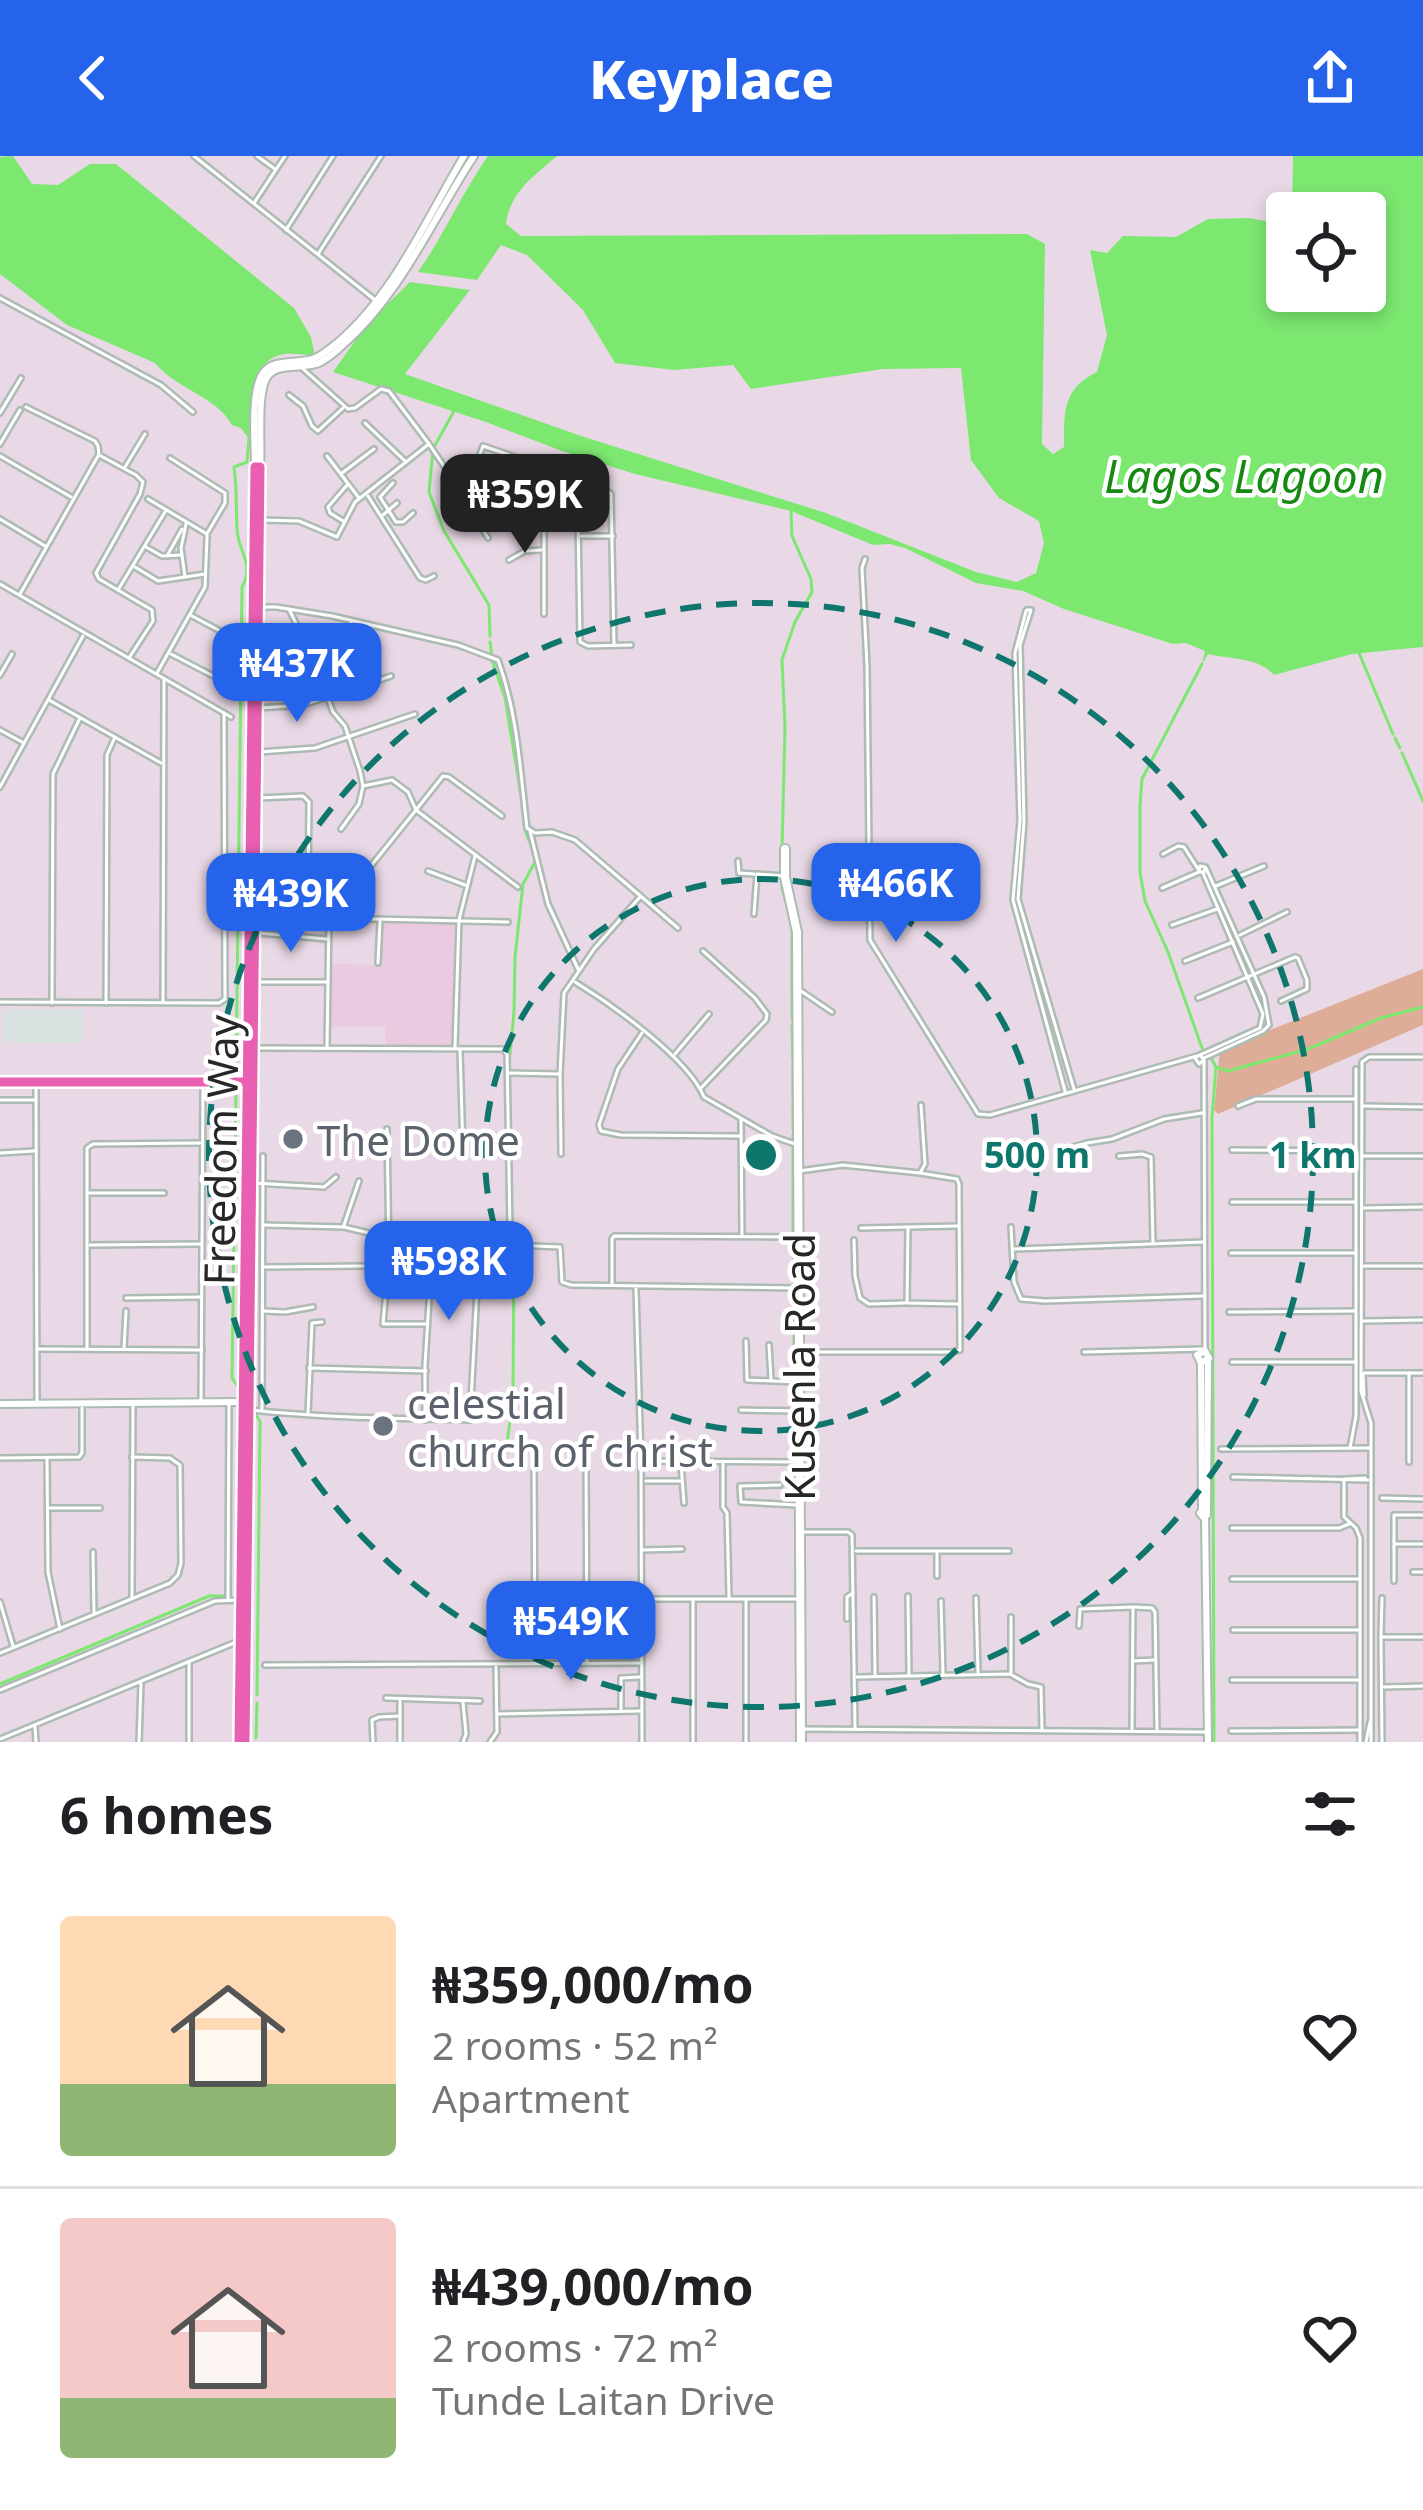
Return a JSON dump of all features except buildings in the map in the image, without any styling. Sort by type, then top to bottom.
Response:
[{"type":"main road","name":"Freedom Way","points":[[253,888],[258,467]]},
{"type":"main road","name":"Freedom Way","points":[[243,1639],[251,1406],[258,467]]},
{"type":"main road","name":"Kusenla Road","points":[[785,849],[783,876],[796,923],[801,1742]]},
{"type":"main road","name":"Freedom Way","points":[[242,1742],[258,1184],[250,1084],[253,932]]},
{"type":"main road","points":[[0,1085],[203,1084]]},
{"type":"main road","points":[[0,1085],[250,1084]]},
{"type":"street","points":[[194,156],[378,302]]},
{"type":"street","points":[[257,156],[276,170]]},
{"type":"street","points":[[254,205],[286,156]]},
{"type":"street","points":[[286,230],[333,156]]},
{"type":"street","points":[[317,255],[381,156]]},
{"type":"street","points":[[261,386],[276,370],[316,364],[342,346],[378,302],[464,156]]},
{"type":"street","points":[[258,467],[263,372],[273,364],[316,358],[339,342],[405,272],[474,156]]},
{"type":"street","points":[[0,298],[161,386],[193,412]]},
{"type":"street","points":[[301,366],[351,409],[379,390],[389,391],[457,484],[488,538]]},
{"type":"street","points":[[0,413],[21,378]]},
{"type":"street","points":[[289,395],[303,406],[318,431],[344,407]]},
{"type":"street","points":[[0,444],[23,408],[98,446],[99,455],[19,595]]},
{"type":"street","points":[[364,423],[406,462]]},
{"type":"street","points":[[124,468],[145,434]]},
{"type":"street","points":[[260,520],[299,520],[333,538],[360,499],[429,444]]},
{"type":"street","points":[[472,478],[485,446],[605,488],[612,498],[614,645]]},
{"type":"street","points":[[340,474],[374,449]]},
{"type":"street","points":[[99,455],[141,478],[143,487],[96,573],[154,615],[129,658]]},
{"type":"street","points":[[0,456],[73,498]]},
{"type":"street","points":[[327,457],[360,499]]},
{"type":"street","points":[[156,674],[205,587],[207,534],[225,503],[225,493],[170,458]]},
{"type":"street","points":[[457,484],[472,478],[576,515],[579,639],[587,646],[631,645]]},
{"type":"street","points":[[344,522],[328,507],[348,484]]},
{"type":"street","points":[[393,484],[380,495],[389,510],[399,524],[413,513]]},
{"type":"street","points":[[367,494],[421,578],[434,576]]},
{"type":"street","points":[[148,499],[207,534]]},
{"type":"street","points":[[382,516],[397,503]]},
{"type":"street","points":[[544,614],[544,532],[552,506]]},
{"type":"street","points":[[118,590],[166,510]]},
{"type":"street","points":[[0,519],[46,547]]},
{"type":"street","points":[[184,577],[181,555],[186,522]]},
{"type":"street","points":[[167,556],[186,522]]},
{"type":"street","points":[[579,536],[613,536]]},
{"type":"street","points":[[145,546],[167,556],[181,555]]},
{"type":"street","points":[[509,560],[526,550],[544,550]]},
{"type":"street","points":[[865,559],[872,945],[978,1114],[990,1115],[1188,1058],[1200,1061],[1263,1031],[1268,1025],[1264,998],[1200,869]]},
{"type":"street","points":[[133,566],[158,581],[207,574]]},
{"type":"street","points":[[0,584],[231,717]]},
{"type":"street","points":[[259,612],[270,607],[350,620],[458,645],[499,661],[519,740],[527,828],[548,904],[579,970]]},
{"type":"street","points":[[1065,1092],[1013,899],[1020,820],[1015,653],[1029,608],[1020,645],[1024,822],[1018,899],[1074,1089]]},
{"type":"street","points":[[289,609],[333,712],[345,726],[363,786],[356,812],[341,829]]},
{"type":"street","points":[[191,615],[224,633]]},
{"type":"street","points":[[350,620],[370,683]]},
{"type":"street","points":[[0,787],[84,633]]},
{"type":"street","points":[[169,653],[223,681]]},
{"type":"street","points":[[0,675],[12,654]]},
{"type":"street","points":[[259,658],[292,657]]},
{"type":"street","points":[[255,709],[303,705],[391,676]]},
{"type":"street","points":[[162,1003],[164,679]]},
{"type":"street","points":[[48,700],[163,764]]},
{"type":"street","points":[[0,1002],[223,1002],[224,713]]},
{"type":"street","points":[[258,752],[315,748],[415,714]]},
{"type":"street","points":[[52,1003],[52,775],[80,718]]},
{"type":"street","points":[[0,730],[23,743]]},
{"type":"street","points":[[106,1003],[107,755],[115,737]]},
{"type":"street","points":[[327,1049],[329,918],[442,776],[502,816]]},
{"type":"street","points":[[363,786],[392,780],[408,792],[416,810],[518,887]]},
{"type":"street","points":[[253,888],[307,889],[309,846],[308,798],[257,798]]},
{"type":"street","points":[[530,831],[575,839],[678,928]]},
{"type":"street","points":[[1163,854],[1184,847],[1216,886],[1235,939]]},
{"type":"street","points":[[463,1150],[459,920],[475,856]]},
{"type":"street","points":[[738,861],[739,873],[783,876]]},
{"type":"street","points":[[1216,886],[1264,866]]},
{"type":"street","points":[[1162,888],[1200,869]]},
{"type":"street","points":[[428,871],[466,885]]},
{"type":"street","points":[[754,914],[757,874]]},
{"type":"street","points":[[561,1154],[561,1000],[579,970],[640,897]]},
{"type":"street","points":[[1172,925],[1219,908]]},
{"type":"street","points":[[1185,961],[1287,912]]},
{"type":"street","points":[[329,918],[508,922]]},
{"type":"street","points":[[378,963],[380,919]]},
{"type":"street","points":[[253,932],[329,939]]},
{"type":"street","points":[[700,1088],[767,1014],[703,951]]},
{"type":"street","points":[[1198,998],[1298,958],[1307,989],[1280,1001]]},
{"type":"street","points":[[572,980],[674,1056],[704,1096],[772,1136],[797,1144]]},
{"type":"street","points":[[255,982],[327,982]]},
{"type":"street","points":[[796,988],[832,1012]]},
{"type":"street","points":[[674,1056],[709,1014]]},
{"type":"street","points":[[642,1032],[618,1069],[601,1131],[621,1136],[741,1136]]},
{"type":"street","points":[[254,1048],[503,1049],[508,1073],[512,1237],[520,1244],[560,1247],[561,1280],[636,1287],[798,1288]]},
{"type":"street","points":[[1366,1742],[1371,1721],[1372,1448],[1362,1373],[1362,1062],[1364,1058],[1423,1057]]},
{"type":"street","points":[[801,1729],[1156,1732],[1208,1737],[1200,1061]]},
{"type":"street","points":[[1350,1448],[1356,1416],[1356,1069]]},
{"type":"street","points":[[1060,1073],[1069,1071]]},
{"type":"street","points":[[508,1073],[560,1074]]},
{"type":"street","points":[[201,1402],[203,1084]]},
{"type":"street","points":[[36,1088],[37,1404]]},
{"type":"street","points":[[1238,1106],[1256,1099],[1356,1099]]},
{"type":"street","points":[[0,1100],[36,1100]]},
{"type":"street","points":[[920,1173],[925,1164],[921,1105]]},
{"type":"street","points":[[1362,1106],[1423,1107]]},
{"type":"street","points":[[1059,1151],[1112,1139],[1164,1119],[1204,1113]]},
{"type":"street","points":[[741,1119],[742,1236]]},
{"type":"street","points":[[387,1129],[389,1256],[383,1324],[430,1324]]},
{"type":"street","points":[[87,1349],[86,1150],[91,1145],[202,1143]]},
{"type":"street","points":[[1232,1150],[1356,1150]]},
{"type":"street","points":[[0,1153],[36,1151]]},
{"type":"street","points":[[251,1406],[262,1310],[258,1184],[263,1156]]},
{"type":"street","points":[[1119,1156],[1151,1157],[1153,1245]]},
{"type":"street","points":[[1362,1156],[1423,1156]]},
{"type":"street","points":[[797,1171],[843,1166],[957,1179],[962,1346],[957,1352],[798,1352]]},
{"type":"street","points":[[258,1184],[323,1187],[336,1178]]},
{"type":"street","points":[[344,1227],[358,1181]]},
{"type":"street","points":[[87,1193],[164,1193]]},
{"type":"street","points":[[1232,1202],[1356,1202]]},
{"type":"street","points":[[1362,1208],[1423,1207]]},
{"type":"street","points":[[262,1225],[344,1227],[373,1234]]},
{"type":"street","points":[[861,1228],[959,1226]]},
{"type":"street","points":[[907,1303],[908,1227]]},
{"type":"street","points":[[1011,1228],[1015,1289],[1026,1300],[1204,1296]]},
{"type":"street","points":[[0,1404],[229,1402],[308,1414],[425,1420],[470,1420],[480,1234],[434,1238],[425,1420]]},
{"type":"street","points":[[612,1286],[614,1236],[798,1237]]},
{"type":"street","points":[[854,1240],[860,1298],[869,1304],[960,1304]]},
{"type":"street","points":[[1012,1249],[1204,1242]]},
{"type":"street","points":[[87,1245],[202,1244]]},
{"type":"street","points":[[1232,1253],[1356,1253]]},
{"type":"street","points":[[263,1267],[364,1266]]},
{"type":"street","points":[[1362,1266],[1423,1266]]},
{"type":"street","points":[[636,1287],[642,1742]]},
{"type":"street","points":[[126,1298],[202,1297]]},
{"type":"street","points":[[262,1310],[285,1312],[314,1306]]},
{"type":"street","points":[[124,1350],[126,1311]]},
{"type":"street","points":[[1229,1312],[1356,1311]]},
{"type":"street","points":[[1362,1321],[1423,1320]]},
{"type":"street","points":[[308,1414],[311,1323],[322,1322]]},
{"type":"street","points":[[746,1341],[747,1380],[798,1382]]},
{"type":"street","points":[[769,1345],[771,1381]]},
{"type":"street","points":[[37,1349],[202,1350]]},
{"type":"street","points":[[1084,1352],[1204,1356]]},
{"type":"street","points":[[1232,1362],[1356,1362]]},
{"type":"street","points":[[309,1368],[426,1371]]},
{"type":"street","points":[[1362,1373],[1423,1373]]},
{"type":"street","points":[[1409,1373],[1409,1462]]},
{"type":"street","points":[[228,1600],[229,1402]]},
{"type":"street","points":[[0,1458],[81,1456],[82,1404]]},
{"type":"street","points":[[132,1598],[134,1404]]},
{"type":"street","points":[[741,1410],[799,1411]]},
{"type":"street","points":[[1221,1449],[1372,1448]]},
{"type":"street","points":[[0,1653],[170,1583],[178,1575],[180,1465],[170,1458],[132,1457]]},
{"type":"street","points":[[534,1457],[536,1664]]},
{"type":"street","points":[[47,1458],[48,1572],[60,1628]]},
{"type":"street","points":[[641,1461],[799,1462]]},
{"type":"street","points":[[682,1462],[684,1503]]},
{"type":"street","points":[[723,1462],[729,1599]]},
{"type":"street","points":[[586,1464],[587,1664]]},
{"type":"street","points":[[1233,1477],[1372,1480]]},
{"type":"street","points":[[1343,1479],[1343,1513],[1359,1534],[1360,1680],[1366,1742]]},
{"type":"street","points":[[646,1481],[684,1481]]},
{"type":"street","points":[[780,1485],[740,1486],[741,1502],[799,1505]]},
{"type":"street","points":[[1382,1498],[1423,1499]]},
{"type":"street","points":[[48,1508],[100,1508]]},
{"type":"street","points":[[1394,1581],[1394,1515],[1423,1515]]},
{"type":"street","points":[[1232,1528],[1339,1528],[1350,1522]]},
{"type":"street","points":[[800,1532],[851,1532],[855,1729]]},
{"type":"street","points":[[1394,1544],[1423,1544]]},
{"type":"street","points":[[640,1550],[682,1549]]},
{"type":"street","points":[[937,1551],[937,1576]]},
{"type":"street","points":[[854,1552],[1009,1551]]},
{"type":"street","points":[[93,1552],[94,1614]]},
{"type":"street","points":[[1414,1572],[1423,1572]]},
{"type":"street","points":[[1232,1579],[1360,1579]]},
{"type":"street","points":[[847,1619],[847,1597],[854,1592]]},
{"type":"street","points":[[908,1596],[909,1676]]},
{"type":"street","points":[[874,1597],[875,1677]]},
{"type":"street","points":[[976,1598],[978,1674]]},
{"type":"street","points":[[1382,1598],[1382,1742]]},
{"type":"street","points":[[641,1599],[800,1599]]},
{"type":"street","points":[[692,1742],[693,1599]]},
{"type":"street","points":[[746,1599],[746,1742]]},
{"type":"street","points":[[0,1690],[206,1605],[242,1600]]},
{"type":"street","points":[[941,1601],[943,1676]]},
{"type":"street","points":[[0,1602],[14,1647]]},
{"type":"street","points":[[1132,1732],[1133,1607]]},
{"type":"street","points":[[1078,1626],[1080,1609],[1154,1610],[1156,1732]]},
{"type":"street","points":[[1011,1617],[1010,1674],[1041,1687],[1042,1731]]},
{"type":"street","points":[[1233,1630],[1360,1630]]},
{"type":"street","points":[[1382,1637],[1423,1637]]},
{"type":"street","points":[[0,1739],[243,1639]]},
{"type":"street","points":[[1133,1661],[1156,1660]]},
{"type":"street","points":[[189,1661],[189,1742]]},
{"type":"street","points":[[265,1665],[642,1663]]},
{"type":"street","points":[[490,1742],[497,1732],[496,1665]]},
{"type":"street","points":[[855,1678],[1010,1674]]},
{"type":"street","points":[[621,1711],[621,1678],[642,1677]]},
{"type":"street","points":[[1232,1681],[1360,1680]]},
{"type":"street","points":[[139,1742],[141,1681]]},
{"type":"street","points":[[1382,1687],[1422,1686],[1423,1695]]},
{"type":"street","points":[[386,1698],[480,1700]]},
{"type":"street","points":[[400,1698],[400,1742]]},
{"type":"street","points":[[462,1700],[463,1742]]},
{"type":"street","points":[[497,1714],[642,1711]]},
{"type":"street","points":[[373,1742],[371,1720],[400,1716]]},
{"type":"street","points":[[35,1725],[36,1742]]},
{"type":"street","points":[[1231,1731],[1366,1731]]},
{"type":"shaded area","points":[[383,922],[454,923],[453,1046],[386,1046],[385,1027],[328,1027],[330,964],[381,965]]},
{"type":"shaded area","points":[[1423,969],[1423,1025],[1218,1114],[1214,1110],[1220,1050]]},
{"type":"shaded area","points":[[9,1009],[83,1009],[83,1043],[3,1043],[3,1015]]},
{"type":"water","points":[[13,156],[32,184],[58,185],[90,164],[116,164],[294,308],[311,337],[315,356],[285,354],[264,366],[249,439],[216,407],[155,363],[67,325],[0,274],[0,157]]},
{"type":"water","name":"Lagos Lagoon","points":[[488,156],[557,156],[512,203],[506,224],[521,236],[1027,234],[1045,244],[1042,444],[1053,454],[1064,447],[1071,394],[1097,372],[1107,335],[1090,250],[1107,253],[1123,236],[1176,237],[1208,219],[1266,221],[1266,312],[1386,312],[1386,192],[1292,192],[1293,156],[1423,156],[1423,647],[1352,654],[1274,675],[1252,662],[1208,654],[1202,664],[1205,651],[1186,643],[1173,644],[1023,591],[976,583],[905,548],[873,545],[791,511],[635,474],[333,372],[367,324],[410,282],[470,290],[405,374],[581,436],[826,513],[976,572],[1017,582],[1036,573],[1044,543],[1039,521],[999,498],[971,460],[961,368],[883,369],[751,389],[733,365],[674,370],[615,363],[583,310],[527,255],[501,245],[477,280],[418,272]]},
{"type":"waterway","points":[[454,411],[433,449],[429,492],[444,531],[489,605],[490,636]]},
{"type":"waterway","points":[[236,1076],[242,587],[247,571],[238,537],[234,467],[247,462],[249,439]]},
{"type":"waterway","points":[[782,850],[782,660],[812,592],[792,536],[791,511]]},
{"type":"waterway","points":[[490,642],[505,698],[522,801]]},
{"type":"waterway","points":[[1359,653],[1393,734]]},
{"type":"waterway","points":[[1202,664],[1142,779],[1140,805],[1145,901],[1202,1048]]},
{"type":"waterway","points":[[1395,738],[1400,748]]},
{"type":"waterway","points":[[1402,753],[1423,801]]},
{"type":"waterway","points":[[522,807],[533,851]]},
{"type":"waterway","points":[[510,1054],[523,884],[536,860]]},
{"type":"waterway","points":[[782,877],[790,915]]},
{"type":"waterway","points":[[792,924],[792,1018]]},
{"type":"waterway","points":[[1216,1067],[1228,1071],[1308,1049],[1381,1018],[1423,1007]]},
{"type":"waterway","points":[[792,1025],[793,1061]]},
{"type":"waterway","points":[[1210,1056],[1216,1067],[1212,1117],[1214,1742]]},
{"type":"waterway","points":[[509,1061],[510,1131]]},
{"type":"waterway","points":[[793,1066],[793,1099]]},
{"type":"waterway","points":[[236,1092],[232,1378],[239,1388]]},
{"type":"waterway","points":[[793,1103],[793,1129]]},
{"type":"waterway","points":[[793,1134],[793,1140]]},
{"type":"waterway","points":[[793,1146],[793,1234]]},
{"type":"waterway","points":[[511,1206],[513,1233]]},
{"type":"waterway","points":[[793,1240],[794,1285]]},
{"type":"waterway","points":[[506,1453],[513,1396],[514,1241]]},
{"type":"waterway","points":[[794,1291],[794,1309]]},
{"type":"waterway","points":[[794,1316],[794,1379]]},
{"type":"waterway","points":[[794,1386],[794,1406]]},
{"type":"waterway","points":[[256,1415],[260,1421],[257,1695]]},
{"type":"waterway","points":[[794,1424],[795,1460]]},
{"type":"waterway","points":[[795,1465],[796,1549]]},
{"type":"waterway","points":[[796,1555],[796,1597]]},
{"type":"waterway","points":[[0,1684],[209,1596],[224,1596]]},
{"type":"waterway","points":[[796,1603],[796,1615]]},
{"type":"waterway","points":[[796,1620],[797,1632]]},
{"type":"waterway","points":[[797,1642],[797,1648]]},
{"type":"waterway","points":[[797,1667],[797,1700]]},
{"type":"waterway","points":[[256,1738],[257,1703]]},
{"type":"waterway","points":[[797,1704],[797,1721]]},
{"type":"place","name":"The Dome","points":[[293,1139]]},
{"type":"place","name":"celestial church of christ","points":[[383,1426]]}]
